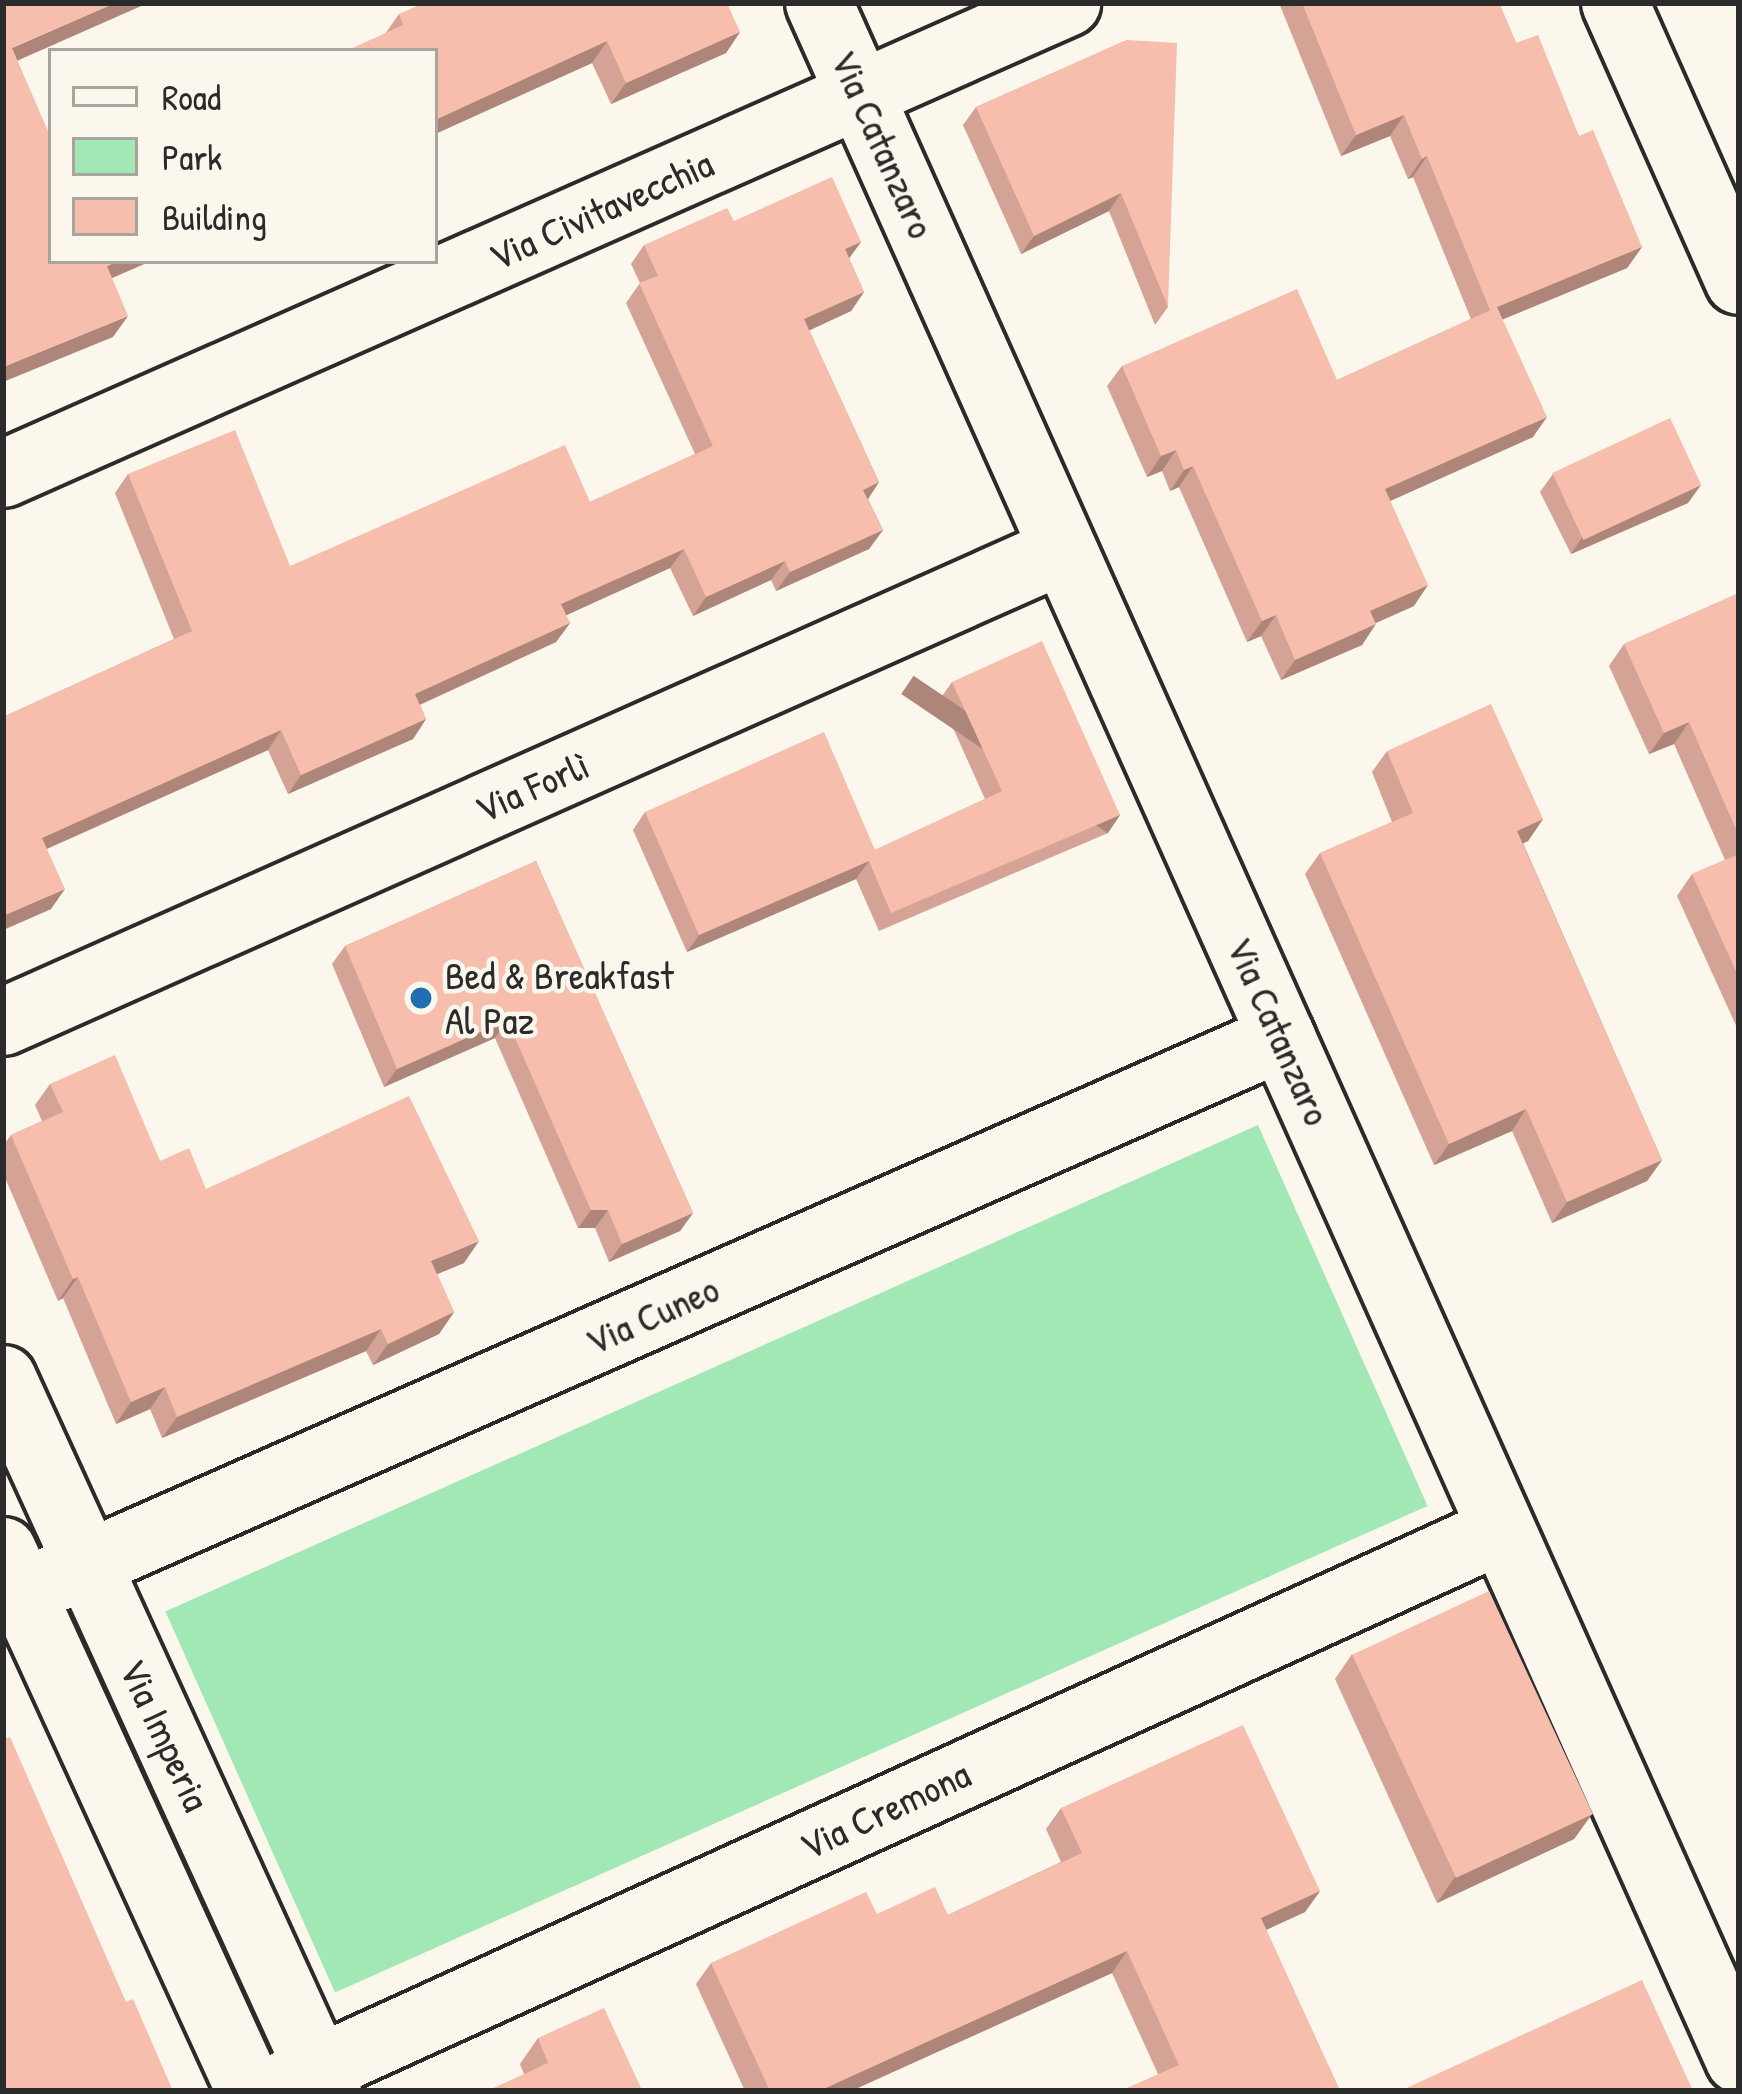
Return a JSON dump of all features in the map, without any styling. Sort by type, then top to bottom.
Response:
[{"type":"street","name":"Via Catanzaro","points":[[818,3],[1739,2060]]},
{"type":"street","name":"Via Civitavecchia","points":[[3,475],[1067,3]]},
{"type":"street","points":[[1615,3],[1739,281]]},
{"type":"street","name":"Via Forlì","points":[[3,1022],[1060,551]]},
{"type":"street","name":"Via Cuneo","points":[[13,1572],[87,1564],[1282,1037]]},
{"type":"street","name":"Via Imperia","points":[[3,1379],[87,1564],[305,2084]]},
{"type":"street","name":"Via Cremona","points":[[305,2084],[1501,1530]]},
{"type":"street","name":"Via Imperia","points":[[13,1572],[250,2091]]},
{"type":"green space","points":[[1258,1125],[1428,1506],[335,1992],[165,1611]]},
{"type":"building","points":[[3,3],[115,3],[12,48],[48,131],[48,264],[111,264],[107,266],[128,316],[3,367]]},
{"type":"building","points":[[424,3],[727,3],[740,32],[626,83],[607,41],[438,119],[438,48],[353,48],[403,25],[399,14]]},
{"type":"building","points":[[1302,3],[1499,3],[1516,43],[1538,35],[1579,136],[1593,130],[1642,247],[1497,307],[1547,417],[1385,489],[1428,585],[1370,611],[1376,624],[1295,660],[1276,615],[1262,621],[1193,466],[1184,470],[1176,450],[1161,456],[1122,366],[1297,289],[1337,380],[1495,308],[1490,310],[1427,156],[1422,159],[1404,115],[1356,135]]},
{"type":"building","points":[[1127,40],[1177,43],[1168,307],[1121,193],[1034,236],[976,107]]},
{"type":"building","points":[[832,177],[861,242],[845,249],[864,292],[804,319],[879,482],[863,490],[883,530],[790,572],[785,561],[706,597],[684,549],[561,604],[570,623],[415,694],[426,719],[301,775],[281,730],[42,838],[65,889],[3,916],[3,717],[192,631],[128,474],[235,430],[290,566],[565,445],[590,502],[713,446],[639,283],[658,276],[644,245],[727,208],[734,221]]},
{"type":"building","points":[[1670,418],[1701,485],[1583,540],[1552,473]]},
{"type":"building","points":[[1739,593],[1739,836],[1689,722],[1664,733],[1624,644]]},
{"type":"building","points":[[1042,641],[1120,815],[891,913],[869,861],[699,935],[645,812],[824,732],[875,850],[1002,791],[952,682]]},
{"type":"building","points":[[1491,704],[1543,819],[1517,831],[1662,1160],[1567,1202],[1526,1109],[1449,1144],[1320,853],[1413,813],[1387,751]]},
{"type":"building","points":[[1739,854],[1739,978],[1692,874]]},
{"type":"building","points":[[536,861],[693,1213],[622,1244],[608,1210],[591,1210],[507,1020],[397,1069],[345,946]]},
{"type":"building","points":[[115,1055],[160,1161],[189,1148],[206,1189],[409,1096],[479,1241],[431,1261],[454,1312],[388,1344],[381,1329],[177,1417],[165,1387],[131,1402],[11,1135],[63,1112],[50,1084]]},
{"type":"building","points":[[1489,1591],[1593,1814],[1456,1878],[1352,1655]]},
{"type":"building","points":[[1243,1725],[1320,1891],[1261,1918],[1340,2091],[1120,2091],[1179,2065],[1127,1951],[819,2091],[770,2091],[711,1963],[866,1892],[877,1914],[935,1887],[948,1915],[1082,1853],[1061,1808]]},
{"type":"building","points":[[10,1737],[126,2002],[133,1999],[173,2091],[3,2091],[3,1739]]},
{"type":"building","points":[[1642,1980],[1693,2091],[1400,2091]]},
{"type":"building","points":[[604,2008],[641,2088],[487,2091],[548,2063],[538,2038]]},
{"type":"place","name":"Bed & Breakfast Al Paz","points":[[421,998]]}]
